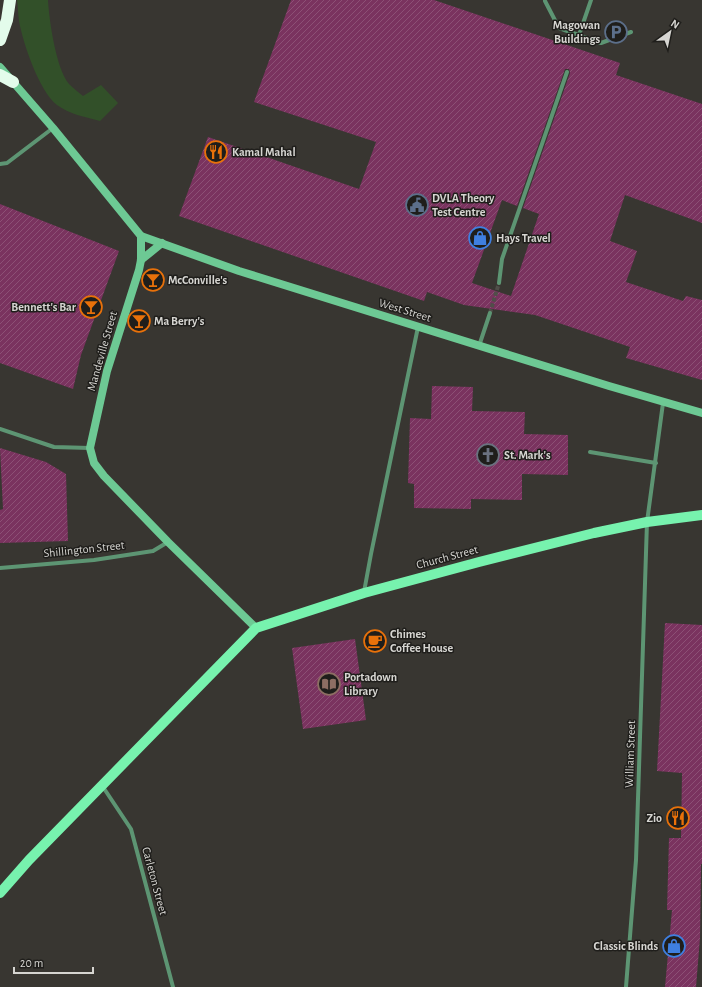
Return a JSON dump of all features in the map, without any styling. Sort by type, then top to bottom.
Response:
[{"type":"highway","points":[[0,40],[7,20],[10,0]]},
{"type":"highway","points":[[0,75],[13,82]]},
{"type":"main road","name":"Church Street","points":[[256,628],[364,593],[479,562],[594,533],[647,522],[702,515]]},
{"type":"main road","points":[[0,893],[29,860],[256,628]]},
{"type":"street","points":[[579,35],[592,0]]},
{"type":"street","points":[[545,1],[559,28],[601,43],[631,32]]},
{"type":"street","points":[[0,67],[53,128],[142,236]]},
{"type":"street","points":[[499,283],[502,259],[567,72]]},
{"type":"street","points":[[0,164],[8,163],[53,128]]},
{"type":"street","name":"West Street","points":[[142,236],[239,271],[663,403],[702,413]]},
{"type":"street","name":"Mandeville Street","points":[[90,448],[107,371],[141,260],[142,236]]},
{"type":"street","points":[[141,260],[162,244]]},
{"type":"street","points":[[479,346],[490,313]]},
{"type":"street","points":[[364,593],[418,326]]},
{"type":"street","name":"William Street","points":[[626,987],[636,860],[647,522],[663,403]]},
{"type":"street","points":[[0,429],[54,447],[90,448],[94,463],[104,476],[168,542],[256,628]]},
{"type":"street","points":[[590,452],[656,462]]},
{"type":"street","name":"Shillington Street","points":[[0,568],[94,560],[153,551],[168,542]]},
{"type":"street","name":"Carleton Street","points":[[103,786],[131,829],[173,987]]},
{"type":"green space","points":[[17,0],[48,0],[57,56],[64,77],[69,84],[83,96],[101,85],[118,103],[100,121],[67,111],[57,105],[50,98],[38,78],[28,54],[19,21]]},
{"type":"building","points":[[291,0],[434,0],[620,63],[616,75],[702,104],[702,223],[625,195],[610,241],[637,251],[626,282],[683,301],[686,296],[702,300],[702,380],[626,358],[630,347],[535,315],[464,305],[427,292],[424,301],[179,216],[208,137],[359,189],[376,142],[254,102]],"holes":[[[565,69],[569,69],[570,73],[523,208],[539,214],[511,296],[472,283],[502,200],[517,206]]]},
{"type":"building","points":[[0,204],[119,251],[81,355],[73,389],[0,363]]},
{"type":"building","name":"St. Mark's","points":[[432,386],[473,387],[472,411],[525,412],[524,434],[568,435],[568,475],[522,474],[522,500],[471,499],[471,509],[414,508],[414,484],[408,483],[410,418],[431,419]]},
{"type":"building","points":[[0,448],[46,462],[66,474],[68,541],[0,543],[0,510],[3,509]]},
{"type":"building","points":[[665,623],[702,625],[702,864],[700,938],[696,987],[665,987],[672,910],[667,910],[669,838],[681,838],[682,773],[657,771]]},
{"type":"building","name":"Portadown Library","points":[[355,639],[366,720],[303,729],[292,648]]},
{"type":"tunnel","points":[[490,313],[499,283]]},
{"type":"place","name":"Magowan Buildings","points":[[616,32]]},
{"type":"place","name":"Kamal Mahal","points":[[216,152]]},
{"type":"place","name":"DVLA Theory Test Centre","points":[[417,205]]},
{"type":"place","name":"Hays Travel","points":[[480,238]]},
{"type":"place","name":"McConville's","points":[[153,280]]},
{"type":"place","name":"Bennett's Bar","points":[[91,307]]},
{"type":"place","name":"Ma Berry's","points":[[139,321]]},
{"type":"place","name":"St. Mark's","points":[[488,455]]},
{"type":"place","name":"Chimes Coffee House","points":[[375,641]]},
{"type":"place","name":"Portadown Library","points":[[329,684]]},
{"type":"place","name":"Zio","points":[[678,818]]},
{"type":"place","name":"Classic Blinds","points":[[674,946]]}]
